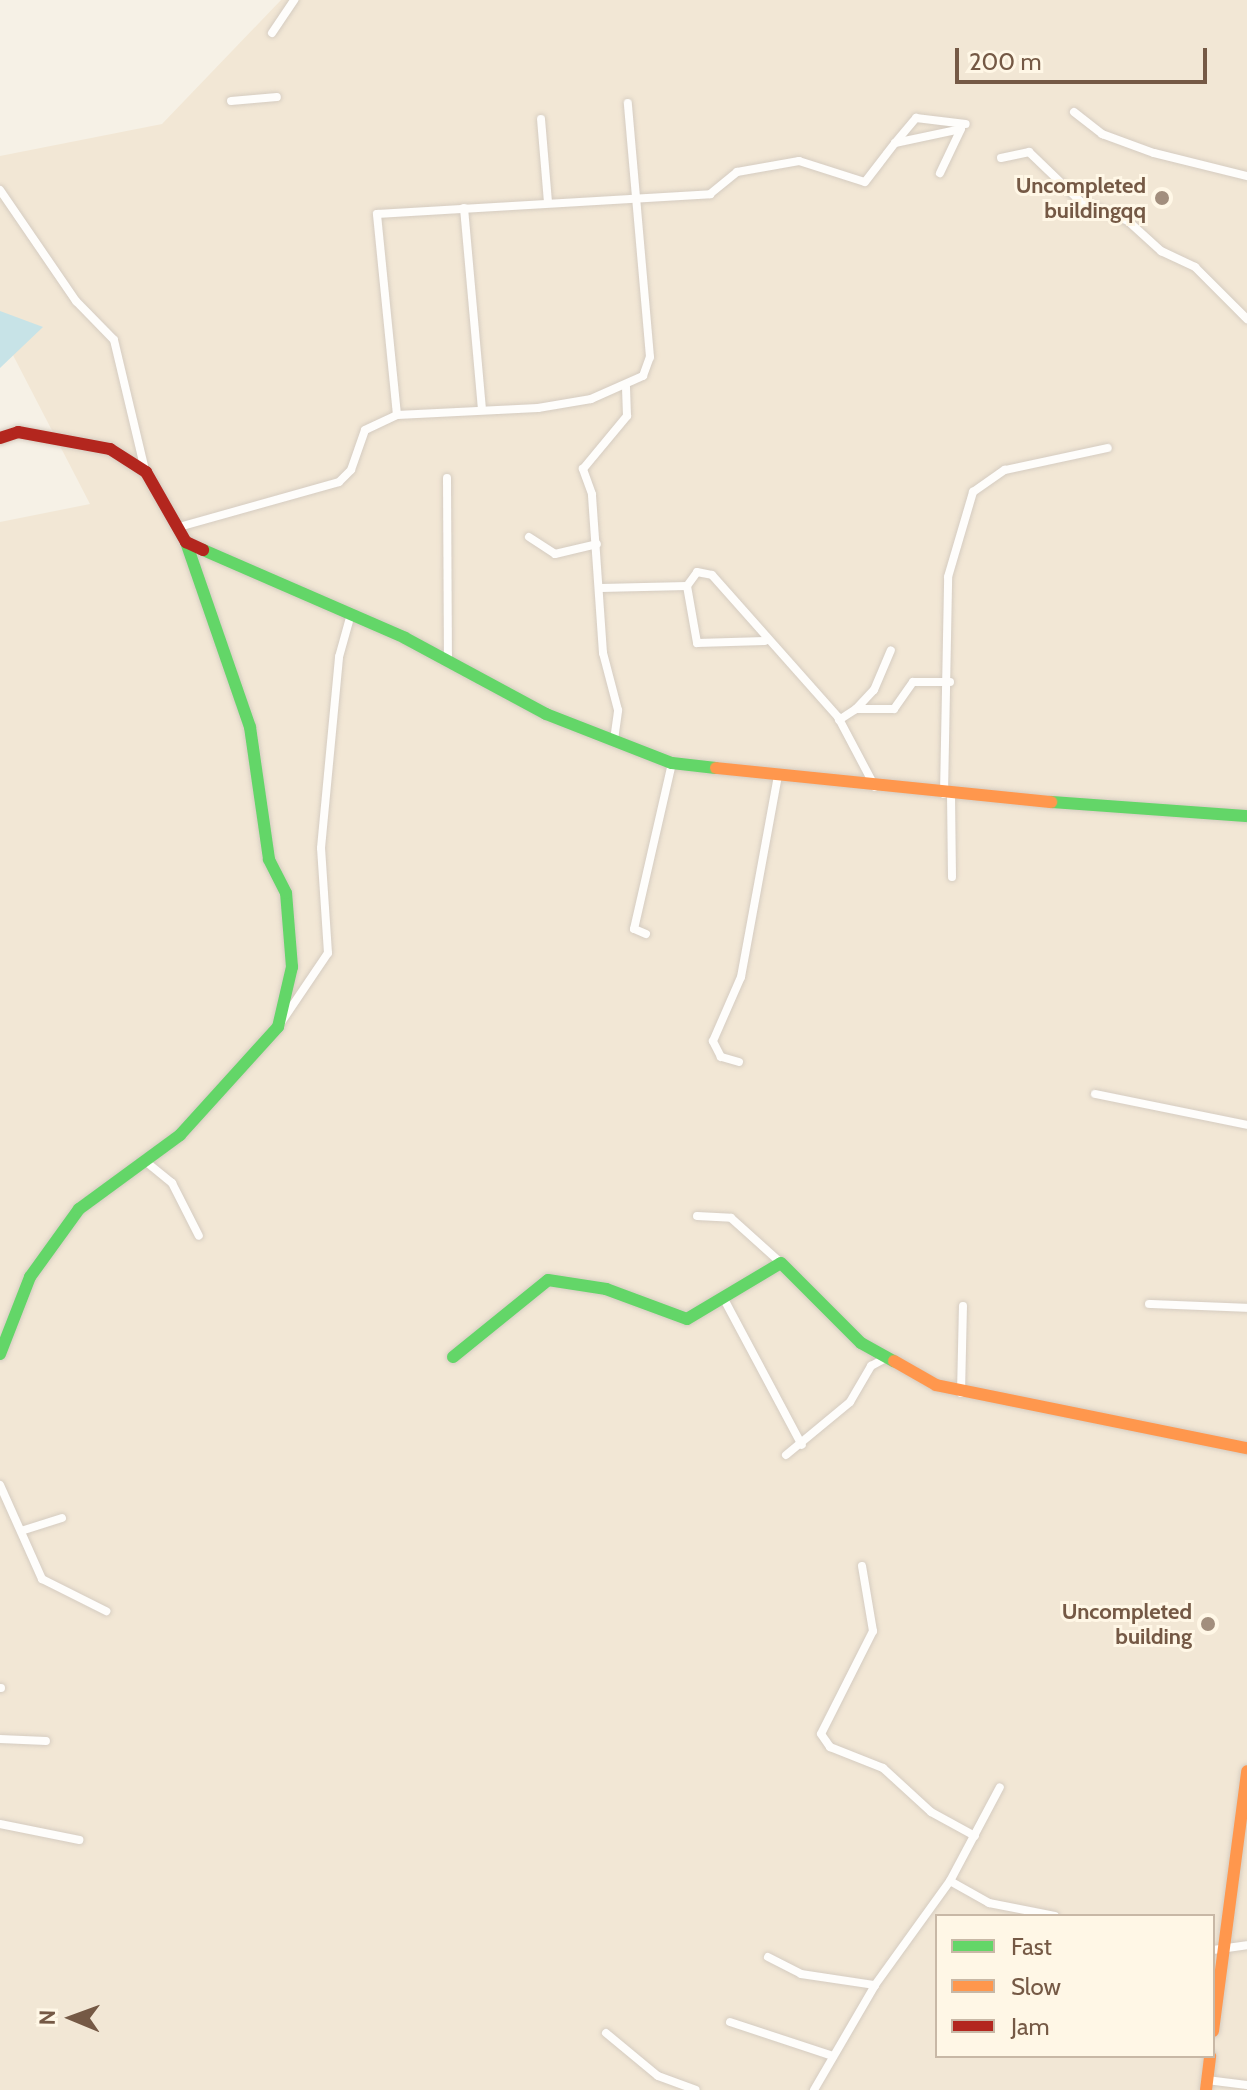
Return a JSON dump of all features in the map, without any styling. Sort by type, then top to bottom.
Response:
[{"type":"street","points":[[272,33],[294,0]]},
{"type":"street","points":[[231,101],[277,97]]},
{"type":"street","points":[[179,527],[339,482],[351,470],[365,430],[397,415],[482,408],[538,408],[626,385],[643,376],[650,357],[632,197],[628,103]]},
{"type":"street","points":[[1074,112],[1102,134],[1154,153],[1247,176]]},
{"type":"street","points":[[397,415],[374,221],[386,212],[710,194],[737,172],[799,161],[865,182],[916,118],[966,124]]},
{"type":"street","points":[[541,119],[548,202]]},
{"type":"street","points":[[895,143],[961,129],[940,173]]},
{"type":"street","points":[[1001,158],[1029,152],[1081,202],[1128,221],[1161,251],[1195,267],[1247,319]]},
{"type":"street","points":[[0,190],[76,301],[114,340],[146,472],[186,542],[250,727],[269,859],[286,893],[292,967],[278,1027]]},
{"type":"street","points":[[464,208],[482,408]]},
{"type":"street","points":[[614,740],[618,710],[603,653],[597,544],[583,469],[627,416],[626,385]]},
{"type":"street","points":[[0,438],[18,432],[110,449],[146,472]]},
{"type":"street","points":[[952,877],[947,795],[950,682],[948,577],[973,492],[1005,470],[1108,448]]},
{"type":"street","points":[[447,478],[448,661]]},
{"type":"street","points":[[529,537],[555,554],[597,544]]},
{"type":"street","points":[[186,542],[351,614],[614,740],[672,763],[947,795],[1247,816]]},
{"type":"street","points":[[765,641],[697,643],[687,586],[690,575],[712,575],[763,626],[765,641],[839,720],[876,788]]},
{"type":"street","points":[[601,588],[687,586]]},
{"type":"street","points":[[0,1354],[30,1277],[79,1209],[180,1135],[314,984],[328,953],[321,848],[339,657],[351,614]]},
{"type":"street","points":[[839,720],[856,709],[874,690],[891,650]]},
{"type":"street","points":[[856,709],[894,709],[913,682],[950,682]]},
{"type":"street","points":[[646,934],[634,929],[672,763]]},
{"type":"street","points":[[739,1062],[721,1057],[713,1041],[741,977],[778,776]]},
{"type":"street","points":[[1095,1094],[1247,1125]]},
{"type":"street","points":[[145,1161],[172,1183],[199,1236]]},
{"type":"street","points":[[697,1216],[731,1218],[861,1343],[961,1394],[1247,1448]]},
{"type":"street","points":[[453,1357],[548,1280],[606,1289],[687,1319],[725,1301],[781,1263]]},
{"type":"street","points":[[725,1301],[802,1445]]},
{"type":"street","points":[[1149,1304],[1247,1308]]},
{"type":"street","points":[[961,1394],[963,1306]]},
{"type":"street","points":[[786,1455],[802,1445],[888,1357]]},
{"type":"street","points":[[0,1485],[42,1579],[106,1611]]},
{"type":"street","points":[[21,1531],[62,1518]]},
{"type":"street","points":[[862,1566],[873,1631],[821,1734],[830,1747],[883,1768],[931,1812],[975,1836]]},
{"type":"street","points":[[0,1739],[46,1741]]},
{"type":"street","points":[[1215,1999],[1218,1950],[1247,1771]]},
{"type":"street","points":[[814,2090],[875,1985],[950,1881],[1000,1787]]},
{"type":"street","points":[[0,1824],[79,1840]]},
{"type":"street","points":[[950,1881],[989,1903],[1045,1914]]},
{"type":"street","points":[[1218,1950],[1247,1945]]},
{"type":"street","points":[[768,1957],[801,1974],[875,1985]]},
{"type":"street","points":[[730,2022],[833,2056]]},
{"type":"street","points":[[606,2033],[658,2076],[696,2090]]},
{"type":"street","points":[[1210,2058],[1207,2085],[1247,2085]]},
{"type":"shaded area","points":[[281,0],[1247,0],[1247,2090],[0,2090],[0,522],[90,504],[0,330],[0,156],[162,124]]},
{"type":"water","points":[[0,311],[43,327],[0,368]]},
{"type":"traffic: fast","points":[[0,1354],[30,1277],[79,1209],[180,1135],[278,1027],[292,967],[286,893],[269,859],[250,727],[186,542]]},
{"type":"traffic: fast","points":[[203,550],[405,638],[546,714],[672,763],[716,768]]},
{"type":"traffic: fast","points":[[1051,802],[1247,816]]},
{"type":"traffic: fast","points":[[453,1357],[548,1280],[606,1289],[687,1319],[781,1263],[861,1343],[894,1361]]},
{"type":"traffic: slow","points":[[716,768],[1051,802]]},
{"type":"traffic: slow","points":[[894,1361],[936,1385],[1247,1448]]},
{"type":"traffic: slow","points":[[1215,2016],[1247,1771]]},
{"type":"traffic: slow","points":[[1206,2090],[1210,2058]]},
{"type":"traffic: jam","points":[[0,438],[18,432],[110,449],[146,472],[186,542],[203,550]]},
{"type":"place","name":"Uncompleted buildingqq","points":[[1162,198]]},
{"type":"place","name":"Uncompleted building","points":[[1208,1624]]}]
